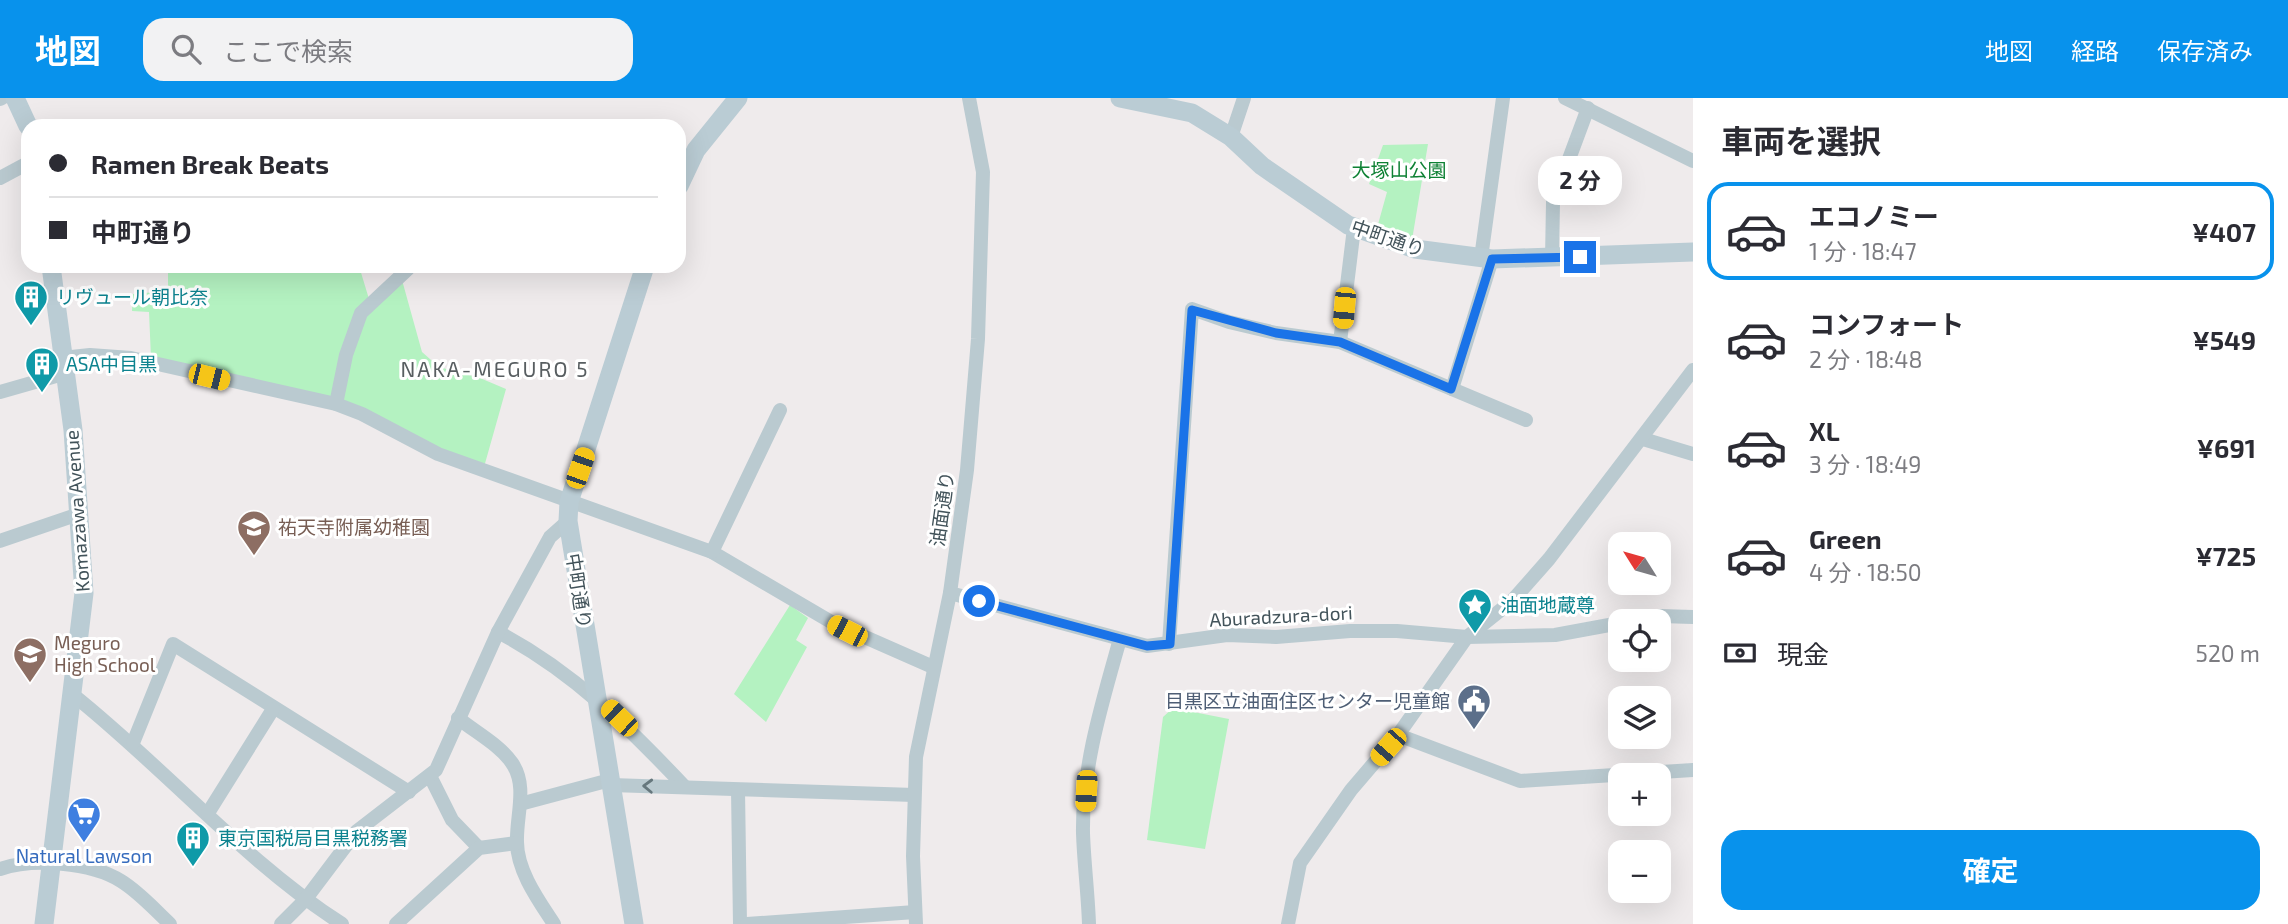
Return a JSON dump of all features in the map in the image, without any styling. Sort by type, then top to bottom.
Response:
[{"type":"street","points":[[15,98],[25,119]]},
{"type":"street","points":[[686,171],[696,150],[738,98]]},
{"type":"street","name":"油面通り","points":[[915,918],[916,757],[950,593],[972,427],[982,256],[983,172],[969,98]]},
{"type":"street","name":"中町通り","points":[[1120,98],[1192,113],[1231,137],[1262,166],[1354,228],[1415,249],[1487,259],[1552,259],[1691,248]]},
{"type":"street","points":[[1231,137],[1244,98]]},
{"type":"street","points":[[1451,389],[1487,259],[1503,98]]},
{"type":"street","points":[[1565,98],[1693,161]]},
{"type":"street","points":[[1552,259],[1553,202],[1588,108]]},
{"type":"street","points":[[0,178],[21,167]]},
{"type":"street","points":[[1340,342],[1354,228]]},
{"type":"street","name":"Komazawa Avenue","points":[[44,924],[84,593],[73,430],[52,273]]},
{"type":"street","points":[[336,404],[346,355],[361,313],[404,273]]},
{"type":"street","name":"中町通り","points":[[634,924],[568,512],[643,273]]},
{"type":"street","points":[[1170,644],[1192,310],[1276,333],[1340,342],[1527,420]]},
{"type":"street","points":[[0,392],[90,355],[131,358],[336,404],[362,414],[438,454],[568,512],[712,552],[833,623],[933,667]]},
{"type":"street","points":[[1288,924],[1300,863],[1351,790],[1398,735],[1467,637],[1512,601],[1643,439],[1693,370]]},
{"type":"street","points":[[712,552],[780,410]]},
{"type":"street","points":[[1643,439],[1693,454]]},
{"type":"street","points":[[281,924],[305,900],[357,831],[430,776],[498,632],[550,537],[568,512]]},
{"type":"street","points":[[0,541],[79,514]]},
{"type":"street","name":"Aburadzura-dori","points":[[950,593],[1147,646],[1227,635],[1276,637],[1350,631],[1397,631],[1467,637],[1555,635],[1608,625]]},
{"type":"street","points":[[1671,616],[1693,617]]},
{"type":"street","points":[[498,632],[542,656],[596,697],[685,787]]},
{"type":"street","points":[[1089,924],[1083,833],[1086,791],[1093,738],[1120,639]]},
{"type":"street","points":[[133,743],[173,644],[273,709],[410,792]]},
{"type":"street","points":[[72,694],[133,743],[305,900],[342,924]]},
{"type":"street","points":[[208,813],[273,709]]},
{"type":"street","points":[[458,719],[513,763],[519,777],[517,842],[527,878],[554,924]]},
{"type":"street","points":[[1398,735],[1520,781],[1693,770]]},
{"type":"street","points":[[430,776],[452,820],[478,848]]},
{"type":"street","points":[[520,804],[610,783],[915,795]]},
{"type":"street","points":[[738,790],[740,924]]},
{"type":"street","points":[[396,924],[478,848],[517,842]]},
{"type":"street","points":[[0,869],[12,865],[83,868],[120,880],[170,924]]},
{"type":"street","points":[[747,924],[915,918]]},
{"type":"green space","name":"大塚山公園","points":[[1428,144],[1412,240],[1377,228],[1387,192],[1369,184],[1383,145]]},
{"type":"green space","points":[[168,273],[361,273],[369,299],[333,395],[328,397],[151,358],[149,312],[132,311],[133,294],[168,291]]},
{"type":"green space","points":[[402,280],[422,352],[439,367],[480,378],[506,389],[484,467],[429,446],[345,403],[342,397],[350,354],[365,315]]},
{"type":"green space","points":[[790,605],[808,618],[796,640],[807,647],[766,722],[734,694]]},
{"type":"green space","points":[[1173,708],[1229,719],[1205,849],[1147,840],[1163,717]]},
{"type":"place","name":"リヴュール朝比奈","points":[[31,327]]},
{"type":"place","name":"ASA中目黒","points":[[42,394]]},
{"type":"place","name":"祐天寺附属幼稚園","points":[[254,557]]},
{"type":"place","name":"油面地蔵尊","points":[[1475,635]]},
{"type":"place","name":"Meguro High School","points":[[30,684]]},
{"type":"place","name":"目黒区立油面住区センター児童館","points":[[1474,731]]},
{"type":"place","name":"Natural Lawson","points":[[84,844]]},
{"type":"place","name":"東京国税局目黒税務署","points":[[193,868]]},
{"type":"district","name":"NAKA-MEGURO 5","points":[[495,370]]},
{"type":"route","points":[[979,601],[1147,646],[1170,644],[1192,310],[1276,333],[1340,342],[1451,389],[1492,259],[1580,257]]}]
